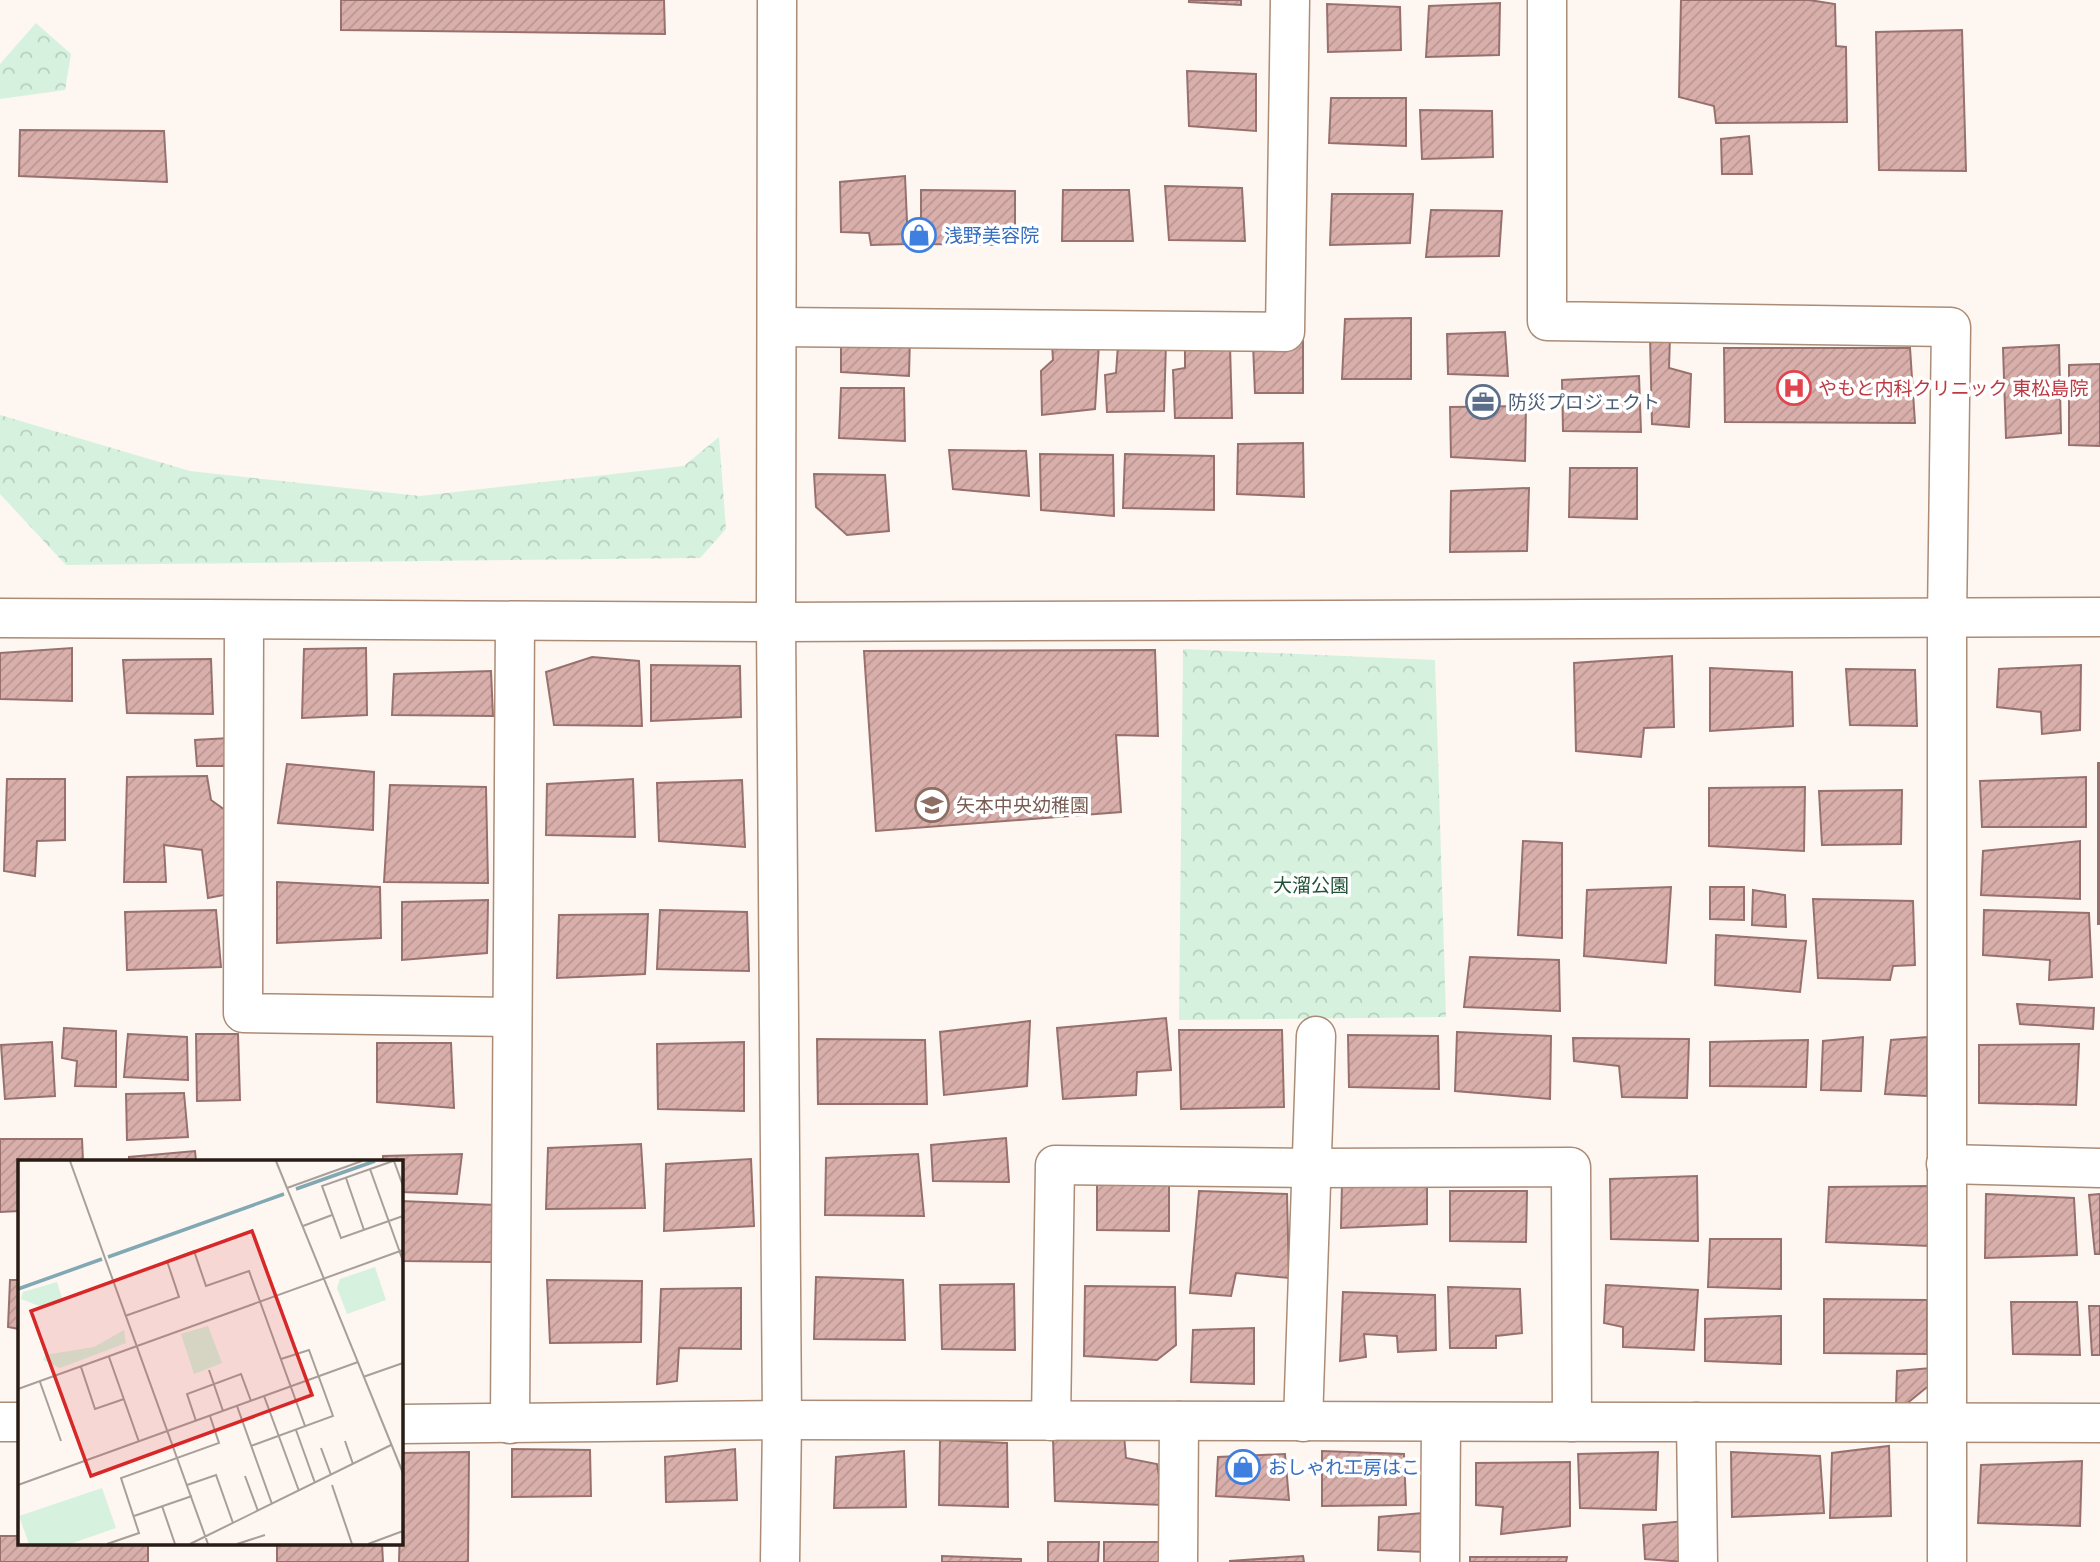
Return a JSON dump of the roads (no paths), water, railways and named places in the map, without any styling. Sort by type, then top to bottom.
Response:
[{"type":"street","points":[[777,0],[776,622],[782,1420],[780,1562]]},
{"type":"street","points":[[777,327],[1285,332],[1290,0]]},
{"type":"street","points":[[1547,0],[1547,321],[1951,327],[1947,618],[1947,1562]]},
{"type":"street","points":[[0,618],[776,622],[2100,617]]},
{"type":"street","points":[[244,620],[243,1013],[511,1017]]},
{"type":"street","points":[[510,1424],[515,621]]},
{"type":"street","points":[[1303,1422],[1316,1036]]},
{"type":"street","points":[[1946,1164],[2100,1168]]},
{"type":"street","points":[[1051,1421],[1055,1165],[1571,1167],[1572,1422]]},
{"type":"street","points":[[402,1424],[782,1420],[2100,1423]]},
{"type":"street","points":[[1178,1562],[1179,1421]]},
{"type":"street","points":[[0,1422],[18,1422]]},
{"type":"street","points":[[1440,1562],[1441,1422]]},
{"type":"street","points":[[1696,1422],[1698,1562]]},
{"type":"place","name":"浅野美容院","points":[[919,235]]},
{"type":"place","name":"やもと内科クリニック 東松島院","points":[[1794,388]]},
{"type":"place","name":"防災プロジェクト","points":[[1483,402]]},
{"type":"place","name":"矢本中央幼稚園","points":[[932,805]]},
{"type":"place","name":"おしゃれ工房はこ","points":[[1243,1467]]},
{"type":"park label","name":"大溜公園","points":[[1311,885]]}]
